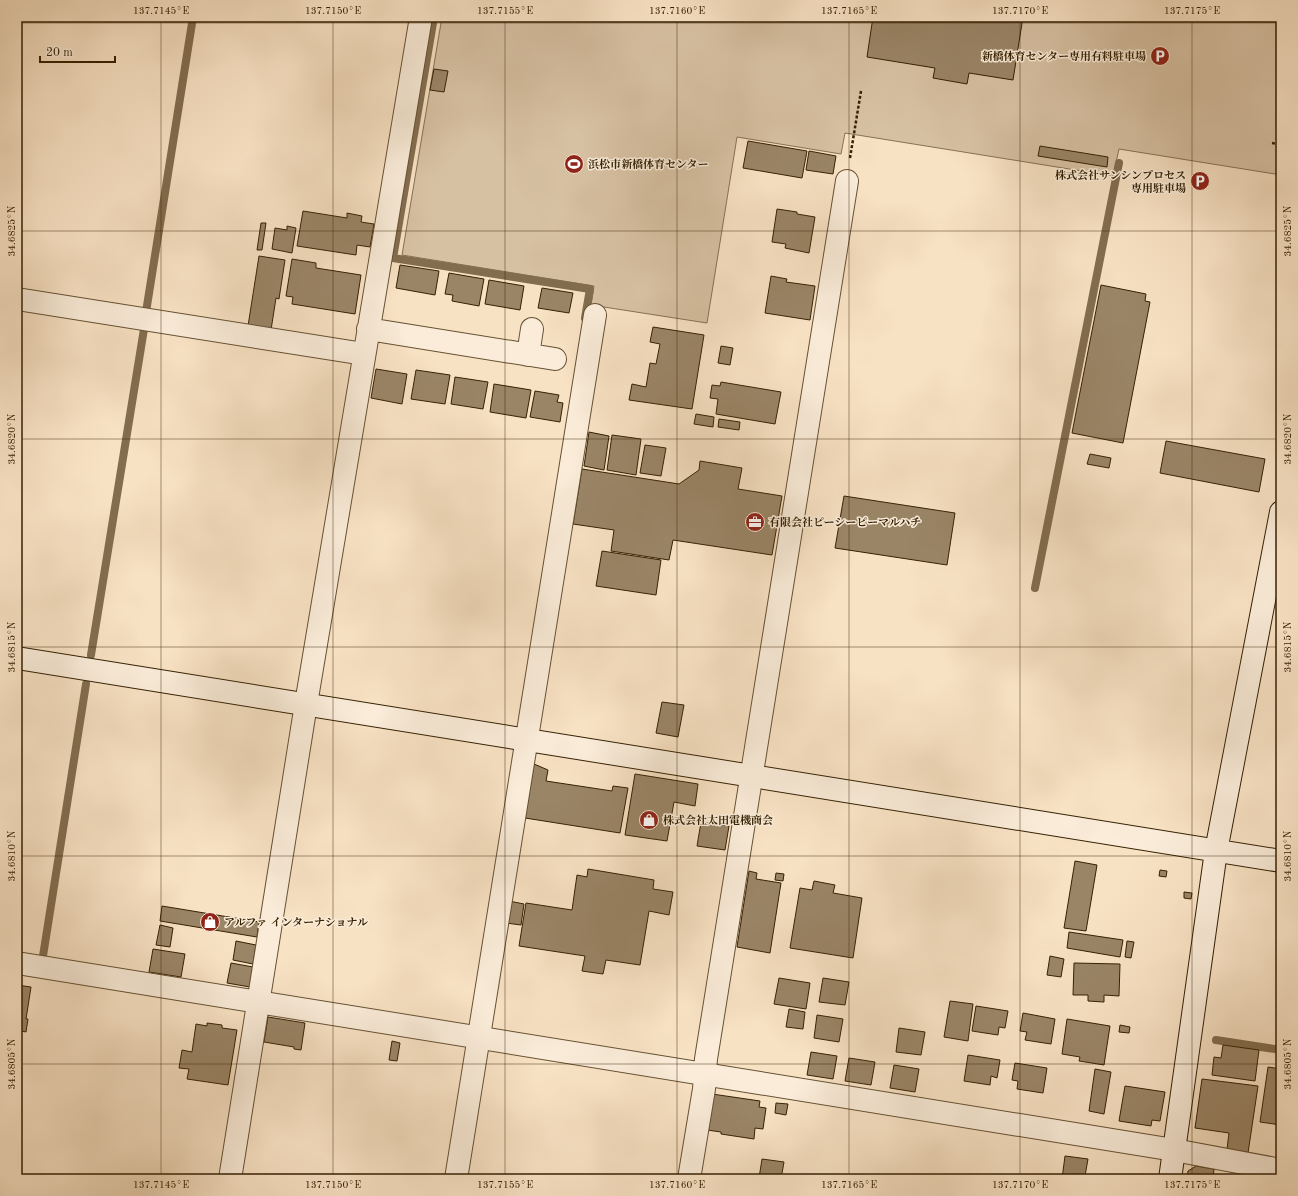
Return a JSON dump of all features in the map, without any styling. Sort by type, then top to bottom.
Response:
[{"type":"street","points":[[230,1179],[306,704],[421,17]]},
{"type":"street","points":[[690,1179],[704,1089],[707,1052],[846,181]]},
{"type":"street","points":[[17,300],[364,354]]},
{"type":"street","points":[[456,1179],[595,315]]},
{"type":"street","points":[[368,329],[555,360]]},
{"type":"street","points":[[528,355],[532,329]]},
{"type":"street","points":[[1170,1179],[1216,851],[1281,512]]},
{"type":"street","points":[[17,658],[1281,861]]},
{"type":"street","points":[[17,963],[1174,1150],[1281,1170]]},
{"type":"path","points":[[846,181],[861,91]]},
{"type":"path","points":[[1272,143],[1281,145]]},
{"type":"shaded area","name":"浜松市新橋体育センター","points":[[442,17],[1281,17],[1281,175],[1119,149],[1113,176],[845,133],[841,154],[737,137],[707,323],[591,305],[594,286],[402,255]]},
{"type":"building","points":[[873,17],[1023,17],[1013,80],[969,73],[967,84],[933,78],[935,68],[867,57]]},
{"type":"building","points":[[434,69],[448,71],[444,92],[430,90]]},
{"type":"building","points":[[748,141],[807,151],[802,178],[743,168]]},
{"type":"building","points":[[1040,146],[1108,157],[1107,167],[1038,156]]},
{"type":"building","points":[[809,151],[836,156],[833,174],[806,170]]},
{"type":"building","points":[[777,209],[815,217],[809,253],[785,248],[786,244],[772,242]]},
{"type":"building","points":[[303,211],[347,218],[347,213],[362,216],[361,222],[374,224],[370,247],[357,245],[356,255],[297,246]]},
{"type":"building","points":[[261,223],[266,223],[262,250],[257,250]]},
{"type":"building","points":[[287,226],[296,228],[292,253],[272,249],[275,228],[287,230]]},
{"type":"building","points":[[259,256],[285,260],[279,299],[276,298],[271,330],[248,326]]},
{"type":"building","points":[[292,259],[316,263],[316,268],[361,275],[355,314],[292,304],[293,297],[286,296]]},
{"type":"building","points":[[400,265],[439,271],[435,295],[396,288]]},
{"type":"building","points":[[449,273],[484,279],[479,306],[452,301],[453,295],[445,294]]},
{"type":"building","points":[[771,276],[787,279],[786,282],[815,286],[810,320],[765,313]]},
{"type":"building","points":[[489,280],[524,286],[520,310],[485,304]]},
{"type":"building","points":[[1101,285],[1146,294],[1145,301],[1150,302],[1123,443],[1072,433]]},
{"type":"building","points":[[542,288],[573,293],[569,313],[538,308]]},
{"type":"building","points":[[653,327],[704,335],[692,409],[629,400],[632,384],[646,387],[650,363],[656,364],[660,344],[650,342]]},
{"type":"building","points":[[721,346],[733,348],[730,365],[718,363]]},
{"type":"building","points":[[376,369],[407,374],[402,404],[371,398]]},
{"type":"building","points":[[416,370],[450,375],[445,404],[411,399]]},
{"type":"building","points":[[455,377],[488,382],[483,409],[451,404]]},
{"type":"building","points":[[721,382],[781,392],[775,424],[716,414],[718,399],[710,398],[712,385],[720,386]]},
{"type":"building","points":[[494,384],[531,390],[526,418],[490,412]]},
{"type":"building","points":[[535,391],[559,395],[557,402],[563,403],[560,422],[530,417]]},
{"type":"building","points":[[696,414],[714,417],[713,427],[694,424]]},
{"type":"building","points":[[719,419],[740,422],[739,430],[718,427]]},
{"type":"building","points":[[589,432],[609,436],[604,470],[584,466]]},
{"type":"building","points":[[612,435],[641,439],[636,475],[607,470]]},
{"type":"building","points":[[1166,441],[1265,459],[1259,492],[1160,473]]},
{"type":"building","points":[[645,445],[666,448],[661,476],[640,473]]},
{"type":"building","points":[[1090,454],[1111,458],[1109,468],[1087,464]]},
{"type":"building","points":[[700,461],[742,468],[738,489],[782,496],[772,555],[673,540],[669,560],[611,551],[614,530],[573,524],[582,469],[679,484],[699,470]]},
{"type":"building","points":[[844,496],[955,513],[947,565],[835,548]]},
{"type":"building","points":[[602,551],[661,560],[656,595],[596,586]]},
{"type":"building","points":[[662,702],[684,705],[678,737],[656,733]]},
{"type":"building","points":[[534,764],[548,770],[546,781],[612,791],[613,786],[628,788],[620,833],[525,818]]},
{"type":"building","name":"株式会社太田電機商会","points":[[635,774],[698,784],[695,806],[674,802],[667,841],[625,835]]},
{"type":"building","points":[[701,822],[729,826],[725,850],[697,846]]},
{"type":"building","points":[[1075,861],[1097,865],[1086,931],[1064,928]]},
{"type":"building","points":[[588,869],[654,880],[653,889],[673,892],[669,915],[649,911],[640,965],[606,960],[603,974],[582,971],[585,956],[519,946],[526,903],[572,910],[577,875],[587,877]]},
{"type":"building","points":[[1160,870],[1167,871],[1166,877],[1159,876]]},
{"type":"building","points":[[749,871],[757,873],[756,879],[781,883],[770,953],[737,947]]},
{"type":"building","points":[[776,873],[784,874],[783,881],[775,880]]},
{"type":"building","points":[[814,881],[835,885],[833,893],[862,898],[853,958],[790,948],[800,888],[812,890]]},
{"type":"building","points":[[1184,892],[1192,893],[1191,899],[1184,898]]},
{"type":"building","points":[[509,901],[524,904],[521,925],[506,923]]},
{"type":"building","name":"アルファ インターナショナル","points":[[162,906],[259,922],[257,937],[160,921]]},
{"type":"building","points":[[160,925],[173,928],[170,947],[156,945]]},
{"type":"building","points":[[1069,932],[1123,940],[1120,957],[1067,948]]},
{"type":"building","points":[[236,941],[256,945],[253,964],[233,960]]},
{"type":"building","points":[[1127,941],[1134,942],[1131,958],[1125,957]]},
{"type":"building","points":[[153,949],[185,954],[181,977],[149,972]]},
{"type":"building","points":[[1050,956],[1064,959],[1061,977],[1047,975]]},
{"type":"building","points":[[231,963],[253,967],[250,987],[227,983]]},
{"type":"building","points":[[1074,963],[1120,964],[1119,996],[1104,995],[1104,1002],[1088,1001],[1088,995],[1073,995]]},
{"type":"building","points":[[779,978],[810,983],[806,1009],[774,1004]]},
{"type":"building","points":[[823,978],[849,982],[845,1005],[819,1002]]},
{"type":"building","points":[[17,985],[31,987],[26,1019],[28,1019],[26,1032],[17,1030]]},
{"type":"building","points":[[950,1001],[973,1004],[968,1041],[944,1037]]},
{"type":"building","points":[[976,1006],[1008,1011],[1005,1028],[999,1027],[998,1035],[972,1031]]},
{"type":"building","points":[[789,1009],[805,1012],[803,1029],[786,1027]]},
{"type":"building","points":[[1023,1013],[1055,1019],[1051,1044],[1025,1040],[1027,1032],[1020,1031]]},
{"type":"building","points":[[817,1015],[843,1019],[839,1042],[814,1038]]},
{"type":"building","points":[[268,1017],[305,1023],[301,1050],[294,1049],[294,1047],[264,1042]]},
{"type":"building","points":[[1067,1019],[1110,1026],[1104,1065],[1079,1061],[1080,1057],[1062,1054]]},
{"type":"building","points":[[207,1023],[222,1025],[222,1028],[237,1030],[228,1085],[187,1079],[189,1069],[179,1068],[182,1050],[192,1052],[196,1024],[207,1026]]},
{"type":"building","points":[[1120,1025],[1130,1027],[1129,1033],[1119,1032]]},
{"type":"building","points":[[899,1028],[925,1032],[921,1055],[896,1052]]},
{"type":"building","points":[[392,1041],[400,1043],[397,1061],[389,1060]]},
{"type":"building","points":[[1223,1045],[1259,1050],[1255,1081],[1212,1075],[1214,1057],[1221,1058]]},
{"type":"building","points":[[811,1052],[837,1056],[833,1079],[807,1075]]},
{"type":"building","points":[[968,1055],[1000,1060],[997,1078],[991,1076],[990,1085],[964,1081]]},
{"type":"building","points":[[849,1058],[875,1062],[871,1085],[845,1081]]},
{"type":"building","points":[[1015,1063],[1047,1068],[1043,1093],[1017,1089],[1018,1081],[1012,1080]]},
{"type":"building","points":[[894,1065],[919,1069],[915,1092],[890,1088]]},
{"type":"building","points":[[1268,1067],[1281,1069],[1281,1125],[1260,1122]]},
{"type":"building","points":[[1095,1069],[1111,1072],[1104,1114],[1089,1111]]},
{"type":"building","points":[[1202,1079],[1258,1086],[1248,1153],[1227,1149],[1229,1133],[1195,1128]]},
{"type":"building","points":[[1125,1086],[1165,1092],[1160,1121],[1152,1120],[1151,1126],[1119,1121]]},
{"type":"building","points":[[712,1094],[760,1101],[759,1107],[766,1108],[763,1129],[755,1128],[754,1139],[721,1134],[721,1132],[707,1130]]},
{"type":"building","points":[[776,1103],[788,1104],[786,1115],[775,1113]]},
{"type":"building","points":[[1065,1156],[1088,1159],[1085,1176],[1107,1179],[1062,1179]]},
{"type":"building","points":[[762,1159],[784,1162],[781,1179],[759,1178]]},
{"type":"building","points":[[1196,1166],[1214,1169],[1213,1179],[1187,1179],[1188,1171]]},
{"type":"waterway","points":[[146,312],[193,17]]},
{"type":"waterway","points":[[434,17],[393,258],[590,289],[585,318]]},
{"type":"waterway","points":[[1035,588],[1119,163]]},
{"type":"waterway","points":[[91,655],[144,329]]},
{"type":"waterway","points":[[43,956],[86,684]]},
{"type":"waterway","points":[[1216,1040],[1281,1050]]},
{"type":"place","name":"新橋体育センター専用有料駐車場","points":[[1160,56]]},
{"type":"place","name":"浜松市新橋体育センター","points":[[574,164]]},
{"type":"place","name":"株式会社サンシンプロセス 専用駐車場","points":[[1200,181]]},
{"type":"place","name":"有限会社ピーシーピーマルハチ","points":[[755,522]]},
{"type":"place","name":"株式会社太田電機商会","points":[[649,820]]},
{"type":"place","name":"アルファ インターナショナル","points":[[210,922]]}]
